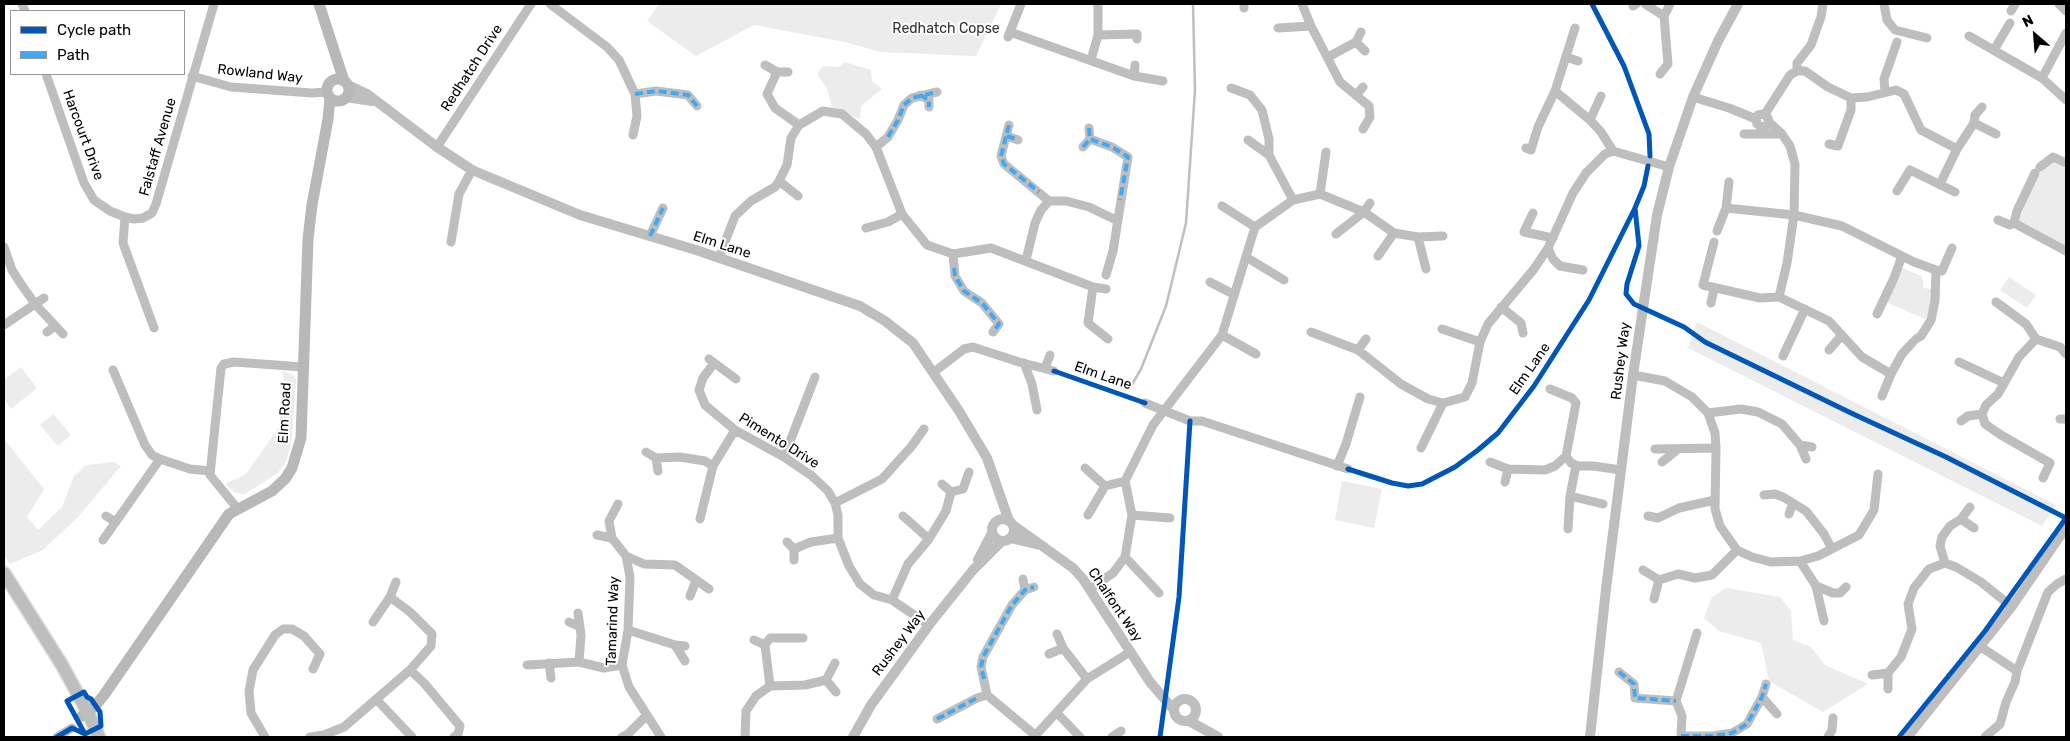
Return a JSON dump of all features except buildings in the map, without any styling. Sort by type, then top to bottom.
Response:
[{"type":"main road","name":"Elm Road","points":[[319,4],[335,56],[346,83]]},
{"type":"main road","name":"Elm Road","points":[[85,714],[104,695],[229,514],[237,508],[272,491],[285,479],[292,468],[301,438],[308,240],[312,205],[328,119],[335,94],[335,56]]},
{"type":"main road","points":[[338,79],[346,83],[349,92],[335,94],[338,79]]},
{"type":"main road","points":[[4,573],[53,654],[62,665],[85,714],[93,737]]},
{"type":"main road","points":[[85,714],[99,737]]},
{"type":"street","name":"Falstaff Avenue","points":[[125,217],[143,218],[152,213],[156,204],[214,4]]},
{"type":"street","name":"Redhatch Drive","points":[[437,147],[531,4]]},
{"type":"street","points":[[550,4],[607,47],[619,60],[635,94],[637,116],[633,135]]},
{"type":"street","points":[[1021,4],[1009,35],[1091,60],[1134,76],[1163,81]]},
{"type":"street","points":[[1091,60],[1098,35],[1098,4]]},
{"type":"street","points":[[1302,4],[1311,26],[1340,82],[1370,106],[1370,117],[1363,129]]},
{"type":"street","points":[[1645,4],[1664,16]]},
{"type":"street","points":[[1660,74],[1668,64],[1664,16],[1670,4]]},
{"type":"street","name":"Rushey Way","points":[[1590,737],[1606,589],[1633,375],[1656,215],[1669,167],[1693,97],[1718,41],[1738,4]]},
{"type":"street","points":[[1797,71],[1797,63],[1813,38],[1821,17],[1823,4]]},
{"type":"street","points":[[1884,4],[1887,20],[1896,30],[1927,38]]},
{"type":"street","points":[[2059,4],[2066,11]]},
{"type":"street","points":[[1994,50],[2010,23]]},
{"type":"street","points":[[1278,28],[1311,26]]},
{"type":"street","points":[[1532,150],[1538,127],[1555,92],[1575,28]]},
{"type":"street","points":[[1328,57],[1356,42],[1361,32]]},
{"type":"street","points":[[2042,78],[2066,33]]},
{"type":"street","points":[[1098,35],[1137,34],[1137,39]]},
{"type":"street","points":[[1969,36],[2042,78],[2066,100]]},
{"type":"street","points":[[1356,42],[1365,51]]},
{"type":"street","points":[[1886,91],[1884,79],[1897,42]]},
{"type":"street","points":[[1566,57],[1578,61]]},
{"type":"street","points":[[765,65],[777,72],[788,72]]},
{"type":"street","points":[[1134,76],[1135,65]]},
{"type":"street","points":[[1767,118],[1779,91],[1790,75],[1797,71],[1806,72],[1828,87],[1851,98],[1867,97],[1896,90],[1904,94],[1922,130],[1957,149]]},
{"type":"street","points":[[777,72],[767,94],[775,108],[799,125]]},
{"type":"street","name":"Harcourt Drive","points":[[46,75],[84,183],[94,200],[110,211],[125,217]]},
{"type":"street","name":"Rowland Way","points":[[192,76],[231,87],[335,94]]},
{"type":"street","name":"Elm Lane","points":[[346,83],[367,94],[437,147],[472,170],[580,215],[719,258],[860,306],[885,321],[913,343],[934,372]]},
{"type":"street","points":[[1356,95],[1363,87]]},
{"type":"street","points":[[1231,88],[1250,95],[1262,110],[1269,139],[1269,155]]},
{"type":"street","points":[[635,94],[656,91],[688,95],[697,106]]},
{"type":"street","points":[[876,147],[888,137],[904,105],[912,98],[937,92]]},
{"type":"street","points":[[1555,92],[1590,120],[1601,132],[1612,151]]},
{"type":"street","name":"Elm Lane","points":[[335,94],[376,102]]},
{"type":"street","points":[[920,95],[929,100],[929,107]]},
{"type":"street","points":[[1590,120],[1601,96]]},
{"type":"street","points":[[1693,97],[1756,119],[1759,114],[1767,118],[1790,146],[1794,164],[1794,215],[1787,263],[1779,297]]},
{"type":"street","points":[[1833,148],[1851,110],[1851,98]]},
{"type":"street","points":[[1940,184],[1957,149],[1974,123],[1975,115],[1982,106]]},
{"type":"street","points":[[719,258],[735,216],[751,201],[774,187],[779,181],[787,165],[791,138],[799,125],[823,111],[842,114],[866,134],[876,147],[902,214],[927,245],[953,254],[991,248],[1093,287],[1106,288]]},
{"type":"street","points":[[1974,123],[1996,134]]},
{"type":"street","points":[[1009,125],[1001,156],[1004,164],[1049,201],[1066,201],[1090,207],[1116,220]]},
{"type":"street","points":[[1083,147],[1090,139],[1089,128]]},
{"type":"street","points":[[1744,134],[1782,134]]},
{"type":"street","points":[[1007,136],[1018,140]]},
{"type":"street","points":[[1090,139],[1112,147],[1128,157],[1106,275]]},
{"type":"street","points":[[1248,140],[1269,155],[1293,200]]},
{"type":"street","points":[[1311,332],[1358,350],[1401,384],[1428,399],[1443,403],[1465,397],[1472,383],[1480,342],[1488,324],[1534,269],[1548,248],[1573,193],[1586,173],[1605,154],[1612,151],[1669,167]]},
{"type":"street","points":[[1320,194],[1326,152]]},
{"type":"street","points":[[2014,223],[2017,210],[2038,170],[2053,157],[2066,163]]},
{"type":"street","points":[[451,242],[459,194],[472,170]]},
{"type":"street","points":[[1897,191],[1910,170],[1955,192]]},
{"type":"street","points":[[779,181],[798,196]]},
{"type":"street","points":[[1717,231],[1726,208],[1730,182]]},
{"type":"street","points":[[1090,589],[1113,573],[1125,557],[1132,515],[1125,481],[1153,425],[1165,412],[1222,335],[1255,226],[1293,200],[1320,194],[1364,212],[1394,233],[1418,237],[1443,236]]},
{"type":"street","points":[[1026,260],[1035,223],[1041,210],[1049,201]]},
{"type":"street","points":[[1336,234],[1364,212],[1370,203]]},
{"type":"street","points":[[1222,206],[1255,226]]},
{"type":"street","points":[[650,236],[663,208]]},
{"type":"street","points":[[1726,208],[1794,215],[1842,226],[1902,256],[1936,270],[1942,271],[1952,248]]},
{"type":"street","points":[[1533,213],[1522,234],[1553,238]]},
{"type":"street","points":[[866,228],[888,222],[902,214]]},
{"type":"street","points":[[125,217],[123,243],[154,328]]},
{"type":"street","points":[[1998,220],[2010,225],[2014,223],[2066,251]]},
{"type":"street","points":[[1378,256],[1394,233]]},
{"type":"street","points":[[1418,237],[1426,269]]},
{"type":"street","points":[[1714,242],[1703,285],[1760,298],[1779,297],[1829,321],[1862,356],[1891,374]]},
{"type":"street","points":[[4,247],[12,270],[36,304],[63,334]]},
{"type":"street","points":[[1548,248],[1552,259],[1560,266],[1583,270]]},
{"type":"street","points":[[953,254],[955,276],[964,291],[982,304],[1003,324],[992,332]]},
{"type":"street","points":[[1877,314],[1902,256]]},
{"type":"street","points":[[1246,257],[1284,280]]},
{"type":"street","points":[[1882,396],[1902,354],[1914,340],[1921,336],[1931,320],[1935,301],[1936,270]]},
{"type":"street","points":[[1210,282],[1233,294]]},
{"type":"street","points":[[1093,287],[1084,325],[1108,339]]},
{"type":"street","points":[[1711,303],[1714,289]]},
{"type":"street","points":[[4,325],[44,298]]},
{"type":"street","points":[[1996,302],[2026,324],[2036,339],[2060,347],[2066,354]]},
{"type":"street","points":[[1501,307],[1520,323],[1523,333]]},
{"type":"street","points":[[1783,356],[1804,309]]},
{"type":"street","points":[[47,332],[55,326]]},
{"type":"street","points":[[1442,329],[1480,342]]},
{"type":"street","points":[[1222,335],[1256,354]]},
{"type":"street","points":[[1829,350],[1842,335]]},
{"type":"street","points":[[1358,350],[1366,338]]},
{"type":"street","points":[[2036,339],[2019,357],[1998,394],[1986,405],[1982,414],[1985,424],[2059,468]]},
{"type":"street","points":[[1011,523],[1004,519],[998,520],[992,527],[992,533],[996,538],[1006,539],[1013,532],[1011,523],[988,458],[934,372],[964,349],[973,347],[1050,369],[1050,355]]},
{"type":"street","name":"Pimento Drive","points":[[736,378],[711,361],[699,390],[705,405],[734,430],[784,457],[812,476],[828,491],[835,503]]},
{"type":"street","points":[[237,508],[212,480],[210,471],[215,438],[220,372],[224,364],[234,362],[303,367]]},
{"type":"street","points":[[1959,362],[2004,383]]},
{"type":"street","points":[[1024,363],[1032,384],[1037,410]]},
{"type":"street","points":[[113,370],[145,445],[152,455],[190,469],[210,471]]},
{"type":"street","points":[[1633,375],[1665,381],[1692,397],[1708,414],[1715,433],[1715,509],[1720,526],[1737,550],[1752,557],[1771,562],[1800,561],[1818,556],[1859,535],[1874,510],[1878,474]]},
{"type":"street","points":[[784,457],[815,377]]},
{"type":"street","points":[[1490,462],[1508,469],[1545,470],[1555,466],[1566,456],[1576,403],[1572,398],[1550,389]]},
{"type":"street","points":[[1337,466],[1346,444],[1360,396]]},
{"type":"street","name":"Elm Lane","points":[[1145,402],[1190,421],[1202,421],[1348,469]]},
{"type":"street","points":[[1421,448],[1443,403]]},
{"type":"street","points":[[1708,414],[1741,409],[1758,412],[1782,424],[1800,446],[1806,459]]},
{"type":"street","points":[[1961,421],[1968,416],[1982,414]]},
{"type":"street","points":[[700,519],[713,466],[734,430]]},
{"type":"street","points":[[924,430],[896,460],[882,479],[835,503],[838,515],[838,538],[849,566],[860,584],[874,595],[892,600],[929,625]]},
{"type":"street","points":[[1800,446],[1812,447]]},
{"type":"street","points":[[1655,449],[1716,448]]},
{"type":"street","points":[[1662,462],[1677,450]]},
{"type":"street","points":[[646,452],[656,458],[680,457],[705,461],[713,466]]},
{"type":"street","points":[[1566,456],[1571,463],[1576,465],[1621,470]]},
{"type":"street","points":[[656,458],[658,471]]},
{"type":"street","points":[[104,540],[160,459]]},
{"type":"street","points":[[2043,478],[2050,463]]},
{"type":"street","points":[[1568,529],[1570,496],[1576,465]]},
{"type":"street","points":[[1085,468],[1105,486]]},
{"type":"street","points":[[1505,482],[1508,469]]},
{"type":"street","points":[[951,492],[963,489],[969,472]]},
{"type":"street","points":[[1088,515],[1105,486],[1125,481]]},
{"type":"street","points":[[942,484],[951,492]]},
{"type":"street","points":[[996,484],[998,520]]},
{"type":"street","points":[[892,600],[908,564],[929,540],[946,511],[951,492]]},
{"type":"street","points":[[1764,495],[1775,494],[1806,511],[1824,534],[1832,549]]},
{"type":"street","points":[[1570,496],[1603,504]]},
{"type":"street","points":[[1650,527],[1658,518],[1678,508],[1715,500]]},
{"type":"street","points":[[1789,514],[1793,503]]},
{"type":"street","points":[[597,535],[612,538],[609,521],[618,504]]},
{"type":"street","points":[[1945,564],[1940,546],[1942,536],[1950,526],[1961,519],[1970,507]]},
{"type":"street","points":[[1132,515],[1170,518]]},
{"type":"street","points":[[106,516],[116,522]]},
{"type":"street","points":[[902,516],[929,540]]},
{"type":"street","points":[[1648,516],[1658,518]]},
{"type":"street","points":[[1961,519],[1974,528]]},
{"type":"street","name":"Chalfont Way","points":[[1011,523],[1040,546],[1074,568],[1090,589],[1156,691],[1177,705]]},
{"type":"street","points":[[1908,737],[2012,607],[2066,528]]},
{"type":"street","name":"Rushey Way","points":[[973,570],[992,533]]},
{"type":"street","name":"Tamarind Way","points":[[612,538],[626,556],[630,577],[628,630],[622,665],[629,687],[661,737]]},
{"type":"street","points":[[794,560],[791,545],[838,538]]},
{"type":"street","name":"Rushey Way","points":[[854,737],[870,705],[929,625],[973,570],[1006,539]]},
{"type":"street","name":"Chalfont Way","points":[[1006,539],[1040,546]]},
{"type":"street","points":[[1643,570],[1659,580],[1678,574],[1695,578],[1712,575],[1737,550]]},
{"type":"street","name":"Tamarind Way","points":[[626,556],[644,564],[675,565],[709,590]]},
{"type":"street","points":[[1125,557],[1159,592]]},
{"type":"street","points":[[1800,561],[1816,586],[1824,621]]},
{"type":"street","points":[[1888,688],[1888,673],[1901,657],[1912,629],[1908,604],[1914,588],[1929,569],[1945,564],[1981,582],[2012,607]]},
{"type":"street","points":[[1023,579],[1029,589],[1012,605],[982,657],[981,667],[987,695],[1034,736],[1087,679],[1130,652]]},
{"type":"street","points":[[1985,737],[1992,733],[2000,724],[2006,702],[2016,682],[2017,671],[2048,592],[2066,579]]},
{"type":"street","points":[[1654,600],[1659,580]]},
{"type":"street","points":[[690,596],[696,581]]},
{"type":"street","points":[[373,622],[390,597],[396,582]]},
{"type":"street","points":[[1816,586],[1833,593],[1840,593],[1846,588]]},
{"type":"street","points":[[310,737],[324,735],[344,727],[410,670],[431,646],[432,634],[410,612],[390,597]]},
{"type":"street","points":[[578,613],[578,626],[581,635],[579,662]]},
{"type":"street","points":[[569,622],[578,626]]},
{"type":"street","points":[[265,737],[251,713],[249,690],[253,670],[275,635],[283,629],[292,629],[304,636],[315,646],[320,654],[313,669]]},
{"type":"street","points":[[628,630],[680,646],[685,661]]},
{"type":"street","points":[[1697,633],[1676,701],[1682,716],[1681,737],[1713,736],[1732,733],[1748,724],[1766,684]]},
{"type":"street","points":[[1057,634],[1063,648],[1087,679]]},
{"type":"street","points":[[770,686],[764,645],[770,638],[803,638]]},
{"type":"street","points":[[754,640],[764,645]]},
{"type":"street","points":[[1981,647],[2017,671]]},
{"type":"street","points":[[1049,654],[1063,648]]},
{"type":"street","points":[[527,665],[579,662],[604,668],[622,665]]},
{"type":"street","points":[[549,663],[551,678]]},
{"type":"street","points":[[745,737],[746,712],[756,696],[770,686],[805,685],[826,680],[835,663]]},
{"type":"street","points":[[410,670],[424,683],[460,726],[458,734],[454,737]]},
{"type":"street","points":[[1619,672],[1634,684],[1634,698],[1676,701]]},
{"type":"street","points":[[1872,675],[1888,673]]},
{"type":"street","points":[[826,680],[836,692]]},
{"type":"street","points":[[937,719],[977,698],[987,695]]},
{"type":"street","points":[[1762,696],[1777,714]]},
{"type":"street","points":[[1185,699],[1191,701],[1196,711],[1217,737],[1189,721],[1179,719],[1177,705],[1185,699]]},
{"type":"street","points":[[377,700],[412,737]]},
{"type":"street","points":[[1189,721],[1194,717],[1196,711]]},
{"type":"street","points":[[1056,713],[1080,737]]},
{"type":"street","points":[[622,737],[628,734],[646,716]]},
{"type":"street","points":[[1833,718],[1833,733]]},
{"type":"street","points":[[57,737],[72,728]]},
{"type":"street","points":[[1112,737],[1121,731]]},
{"type":"green space","name":"Redhatch Copse","points":[[659,4],[1001,4],[976,56],[880,52],[845,42],[754,25],[696,56],[647,21]]},
{"type":"green space","points":[[845,62],[871,70],[872,81],[882,89],[861,106],[860,119],[832,107],[827,88],[817,74],[823,66],[838,67]]},
{"type":"green space","points":[[2053,159],[2066,169],[2066,251],[2018,223],[2024,208],[2023,202],[2037,176]]},
{"type":"green space","points":[[1903,268],[1921,276],[1924,282],[1923,288],[1931,289],[1934,301],[1925,319],[1886,302]]},
{"type":"green space","points":[[2009,277],[2036,295],[2027,308],[2000,290]]},
{"type":"green space","points":[[1697,322],[2056,505],[2042,526],[1688,348]]},
{"type":"green space","points":[[21,367],[37,388],[11,409],[4,399],[4,380]]},
{"type":"green space","points":[[282,371],[293,375],[296,380],[292,436],[287,460],[278,473],[245,494],[235,493],[225,484],[246,474],[279,427],[287,396]]},
{"type":"green space","points":[[53,414],[71,435],[58,446],[40,425]]},
{"type":"green space","points":[[4,439],[44,489],[27,517],[38,530],[62,507],[74,476],[86,465],[115,462],[121,466],[79,516],[43,550],[10,564],[4,555]]},
{"type":"green space","points":[[1342,481],[1382,489],[1374,528],[1335,520]]},
{"type":"green space","points":[[1726,588],[1780,597],[1791,611],[1793,640],[1811,647],[1825,665],[1868,684],[1823,712],[1769,681],[1761,643],[1719,631],[1704,618],[1712,597]]},
{"type":"waterway","points":[[1130,388],[1141,369],[1166,306],[1186,223],[1195,90],[1193,4]]},
{"type":"marked path","points":[[635,94],[656,91],[688,95],[697,106]]},
{"type":"marked path","points":[[888,137],[904,105],[912,98],[937,92]]},
{"type":"marked path","points":[[920,95],[929,100],[929,107]]},
{"type":"marked path","points":[[1009,125],[1001,156],[1004,164],[1039,192]]},
{"type":"marked path","points":[[1089,128],[1090,139],[1112,147],[1128,157],[1120,200]]},
{"type":"marked path","points":[[1007,136],[1018,140]]},
{"type":"marked path","points":[[1083,147],[1090,139]]},
{"type":"marked path","points":[[650,236],[663,208]]},
{"type":"marked path","points":[[954,268],[955,276],[964,291],[982,303],[999,324],[993,332]]},
{"type":"marked path","points":[[984,679],[981,667],[983,657],[1012,605],[1025,590],[1034,587]]},
{"type":"marked path","points":[[1619,672],[1634,684],[1635,698],[1676,701]]},
{"type":"marked path","points":[[1681,736],[1713,736],[1732,733],[1747,724],[1762,697],[1766,684]]},
{"type":"marked path","points":[[937,719],[977,698]]},
{"type":"cycle path","points":[[1592,4],[1624,66],[1649,134],[1650,156]]},
{"type":"cycle path","points":[[1348,469],[1392,483],[1408,486],[1422,484],[1455,467],[1498,433],[1534,386],[1589,300],[1635,208],[1644,186],[1648,166]]},
{"type":"cycle path","points":[[1635,208],[1639,246],[1627,284],[1626,294],[1634,304],[1684,327],[1705,342],[1946,457],[2066,518]]},
{"type":"cycle path","points":[[1054,371],[1145,403]]},
{"type":"cycle path","points":[[1160,737],[1179,597],[1190,421]]},
{"type":"cycle path","points":[[1899,737],[1985,631],[2066,518]]},
{"type":"cycle path","points":[[57,737],[72,728],[85,734],[101,726],[100,712],[84,692],[67,701],[85,734]]}]
